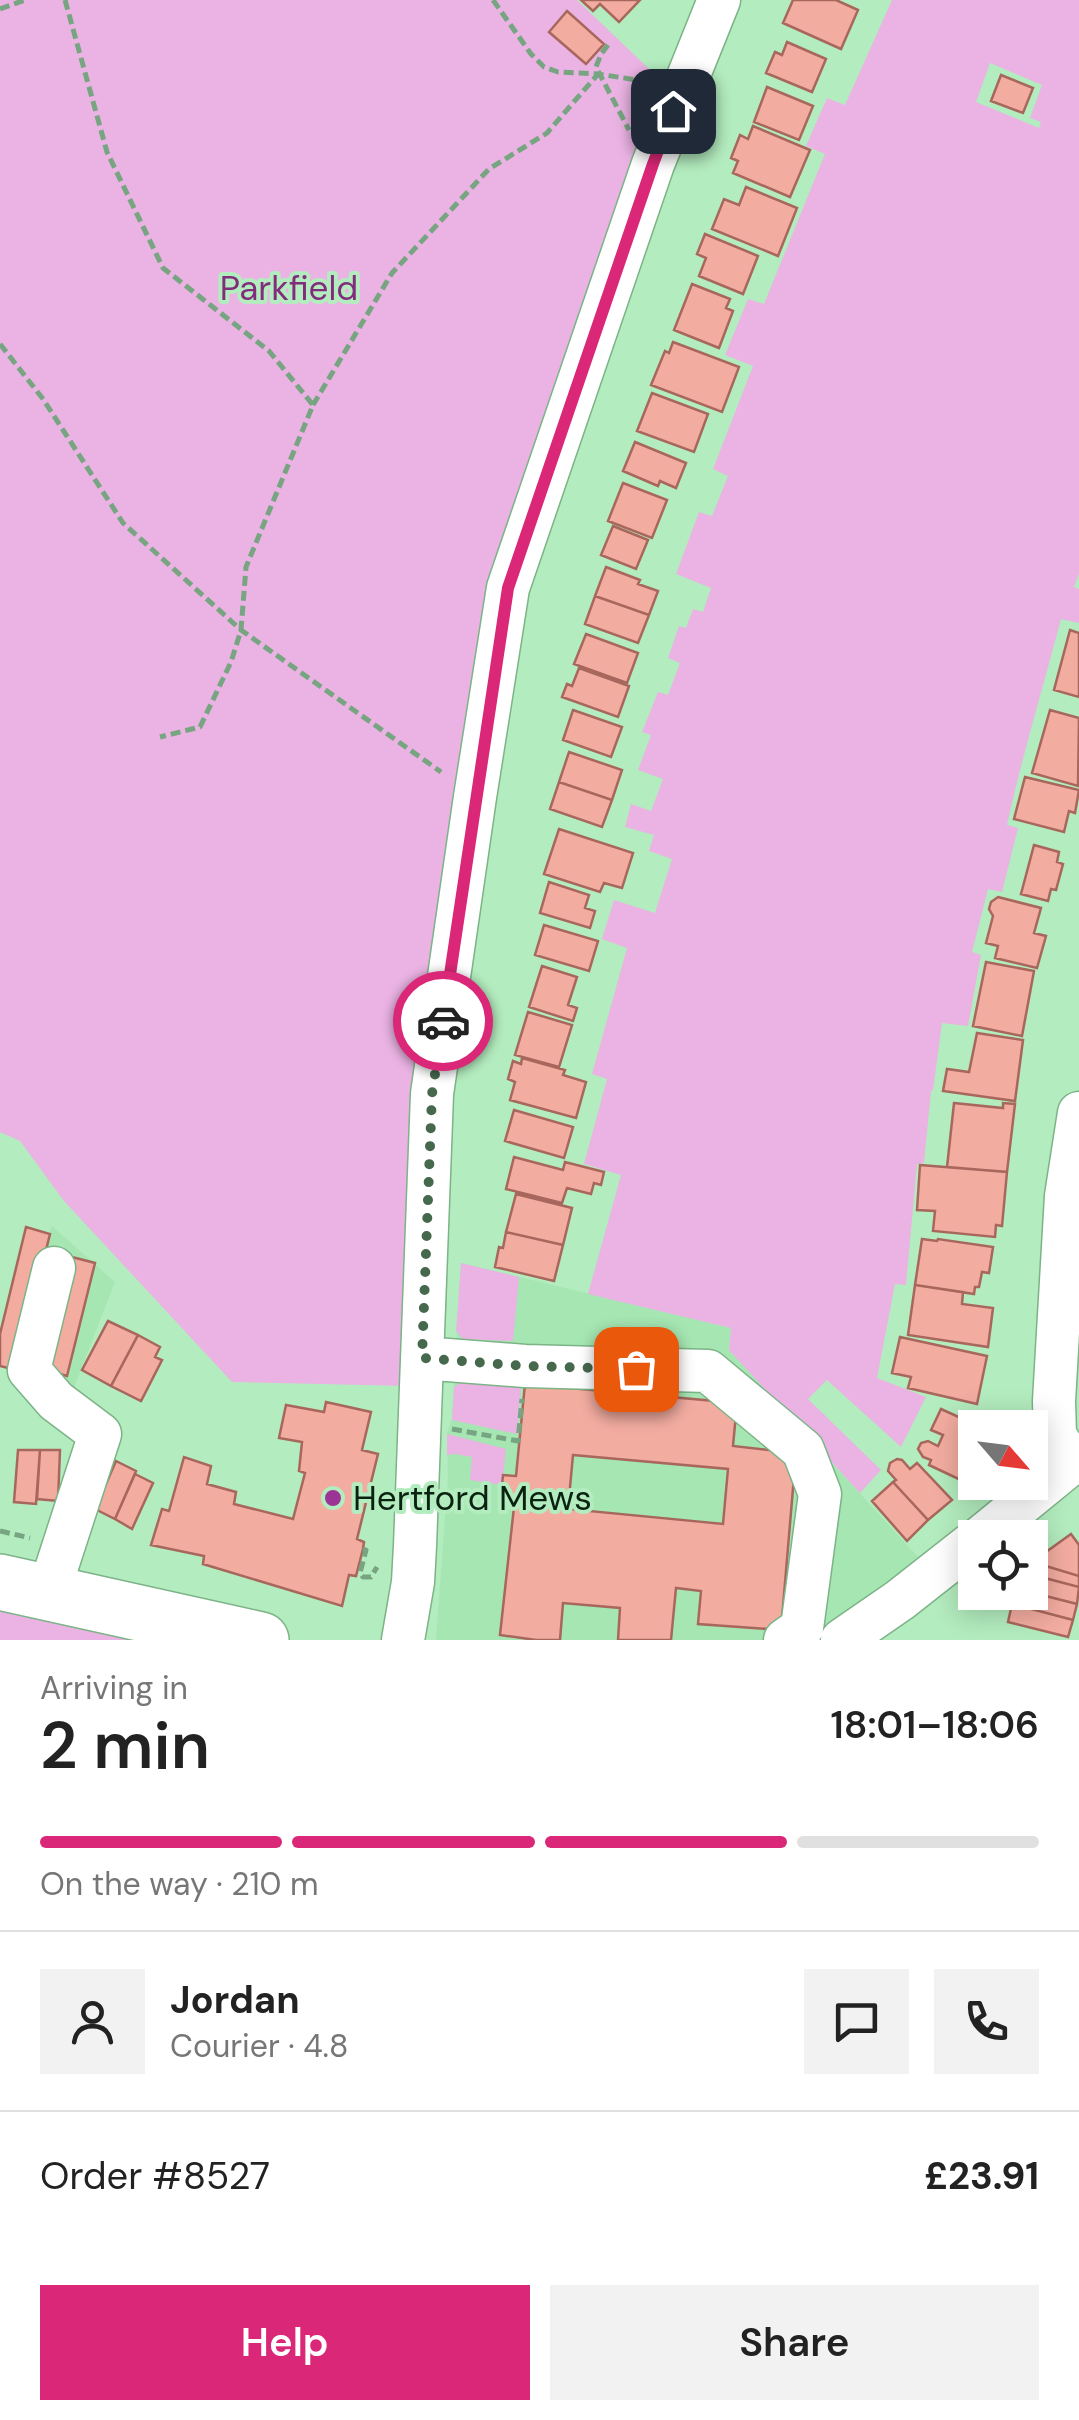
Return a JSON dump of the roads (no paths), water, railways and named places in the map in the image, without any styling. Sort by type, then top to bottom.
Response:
[{"type":"main road","points":[[24,1588],[261,1640]]},
{"type":"street","points":[[402,1640],[414,1572],[432,1094],[508,588],[653,164],[720,0]]},
{"type":"street","points":[[1002,1520],[1076,1460],[1054,1434],[1054,1401],[1066,1196],[1079,1113]]},
{"type":"street","points":[[24,1588],[100,1434],[56,1402],[29,1370],[54,1268]]},
{"type":"street","points":[[422,1358],[525,1366],[708,1371],[803,1450],[820,1494],[802,1628],[785,1640]]},
{"type":"street","points":[[842,1640],[958,1555]]},
{"type":"place","name":"Hertford Mews","points":[[333,1498]]},
{"type":"park label","name":"Parkfield","points":[[289,288]]}]
